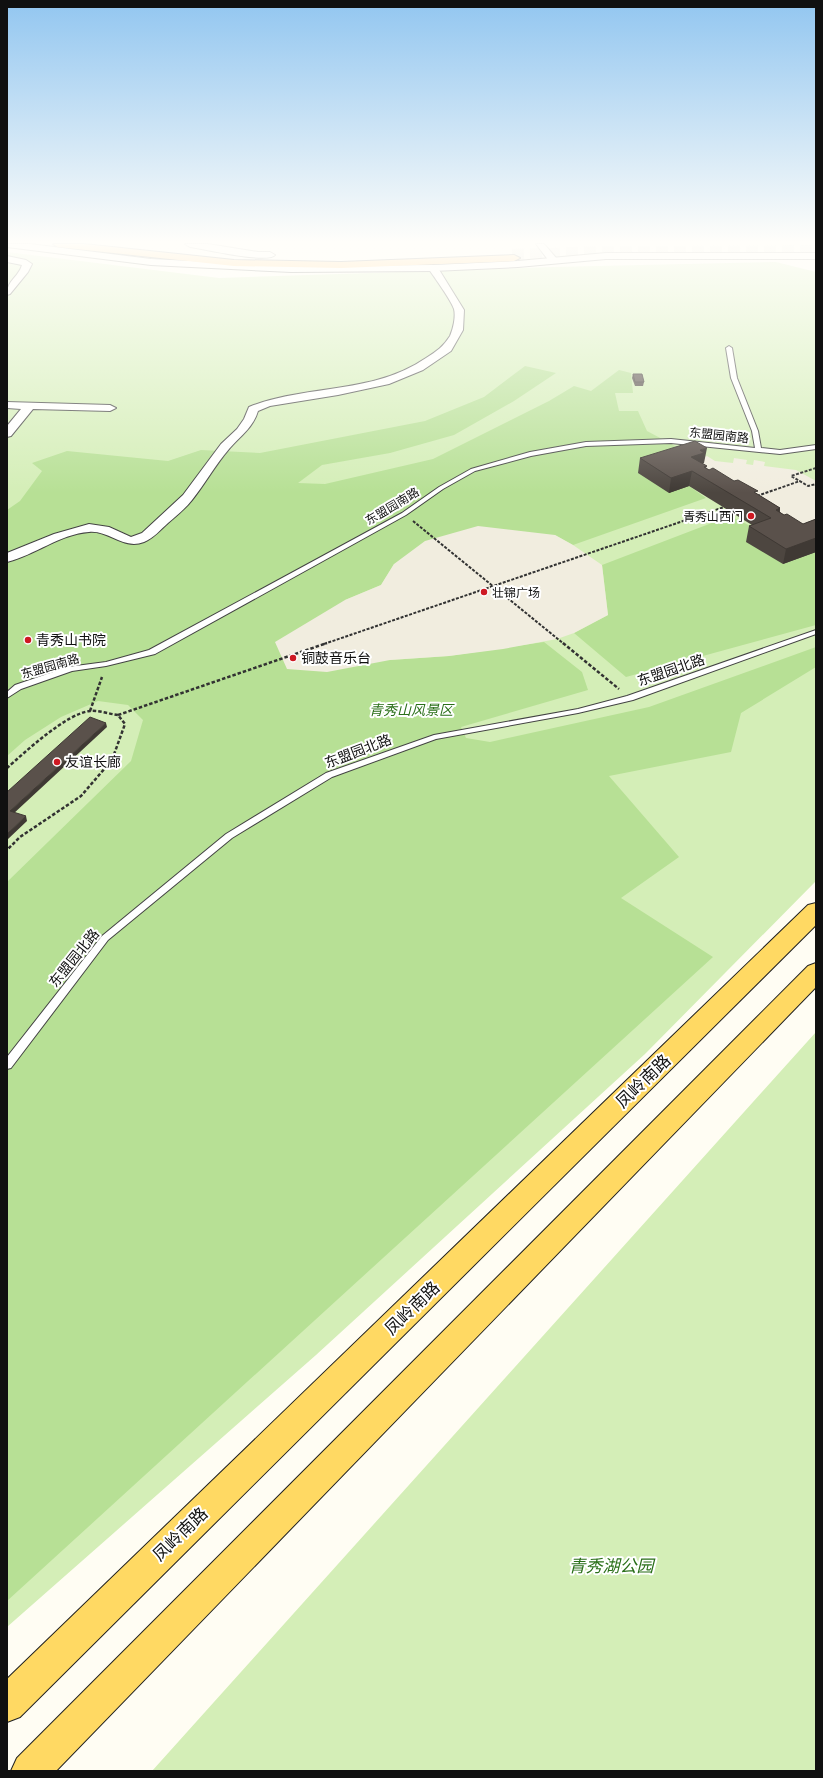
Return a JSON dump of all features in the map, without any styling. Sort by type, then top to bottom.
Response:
[{"type":"main road","name":"凤岭南路","points":[[7,1704],[816,911]]},
{"type":"main road","points":[[30,1771],[816,972]]},
{"type":"street","points":[[7,558],[71,533],[90,528],[103,529],[126,541],[141,541],[187,498],[225,446],[241,431],[250,419],[253,409],[268,403],[338,392],[385,382],[419,368],[447,349],[458,330],[458,327]]},
{"type":"street","points":[[7,405],[110,408]]},
{"type":"street","points":[[7,434],[30,406]]},
{"type":"lane","points":[[730,348],[734,378],[755,431],[758,450]]},
{"type":"lane","name":"东盟园南路","points":[[7,696],[18,687],[70,670],[106,664],[152,652],[404,514],[441,488],[473,470],[530,454],[586,444],[652,440],[780,452],[816,447]]},
{"type":"lane","name":"东盟园北路","points":[[7,1065],[105,938],[229,836],[329,775],[434,737],[578,711],[630,698],[816,632]]},
{"type":"path","points":[[816,468],[791,476],[808,486],[816,484]]},
{"type":"path","points":[[751,498],[800,481]]},
{"type":"path","points":[[7,768],[46,734],[74,717],[90,711],[118,715],[730,506]]},
{"type":"path","points":[[404,514],[630,698]]},
{"type":"path","points":[[90,711],[106,664]]},
{"type":"path","points":[[7,850],[20,837],[81,796],[112,760],[125,724],[118,715]]},
{"type":"green space","name":"青秀山风景区","points":[[7,327],[816,327],[816,881],[645,1054],[316,1355],[7,1627]]},
{"type":"green space","name":"青秀山风景区","points":[[525,366],[556,373],[514,401],[454,435],[390,453],[322,465],[298,483],[325,484],[433,459],[549,401],[574,386],[591,391],[619,370],[631,373],[633,393],[615,393],[619,411],[638,411],[647,431],[692,455],[689,486],[706,498],[573,545],[555,535],[394,564],[381,585],[345,600],[390,660],[449,656],[544,642],[582,672],[588,690],[461,727],[466,738],[490,742],[649,707],[816,647],[816,667],[741,713],[731,752],[609,776],[679,857],[621,898],[713,957],[7,1601],[7,882],[131,761],[143,720],[128,705],[98,701],[61,717],[25,740],[7,756],[7,510],[20,501],[42,471],[32,463],[67,451],[168,461],[201,450],[260,453],[425,421],[484,397]]},
{"type":"green space","points":[[730,516],[767,534],[783,564],[816,552],[816,625],[626,677],[574,633],[608,615],[602,565]]},
{"type":"green space","name":"青秀湖公园","points":[[816,1032],[816,1771],[152,1771]]},
{"type":"shaded area","points":[[707,456],[715,461],[733,463],[734,458],[747,460],[746,464],[753,465],[754,460],[765,462],[764,466],[796,470],[816,481],[816,536],[698,465],[704,462],[698,459]]},
{"type":"shaded area","name":"壮锦广场","points":[[478,526],[555,535],[573,545],[602,565],[608,615],[574,633],[557,639],[503,649],[449,656],[390,660],[327,672],[287,669],[275,642],[345,600],[381,585],[394,564],[425,541]]},
{"type":"building","points":[[633,374],[642,374],[644,382],[635,382]]},
{"type":"building","points":[[695,441],[707,448],[700,450],[704,453],[691,457],[707,466],[704,467],[709,470],[713,468],[734,481],[738,480],[758,491],[754,492],[780,508],[776,510],[784,515],[787,514],[803,524],[816,519],[816,538],[786,549],[749,526],[771,518],[692,471],[671,478],[640,458]]},
{"type":"building","name":"友谊长廊","points":[[90,717],[106,723],[10,811],[26,816],[7,834],[7,792]]},
{"type":"place","name":"青秀山西门","points":[[751,516]]},
{"type":"place","name":"壮锦广场","points":[[484,592]]},
{"type":"place","name":"青秀山书院","points":[[28,640]]},
{"type":"place","name":"铜鼓音乐台","points":[[293,658]]},
{"type":"place","name":"友谊长廊","points":[[57,762]]}]
